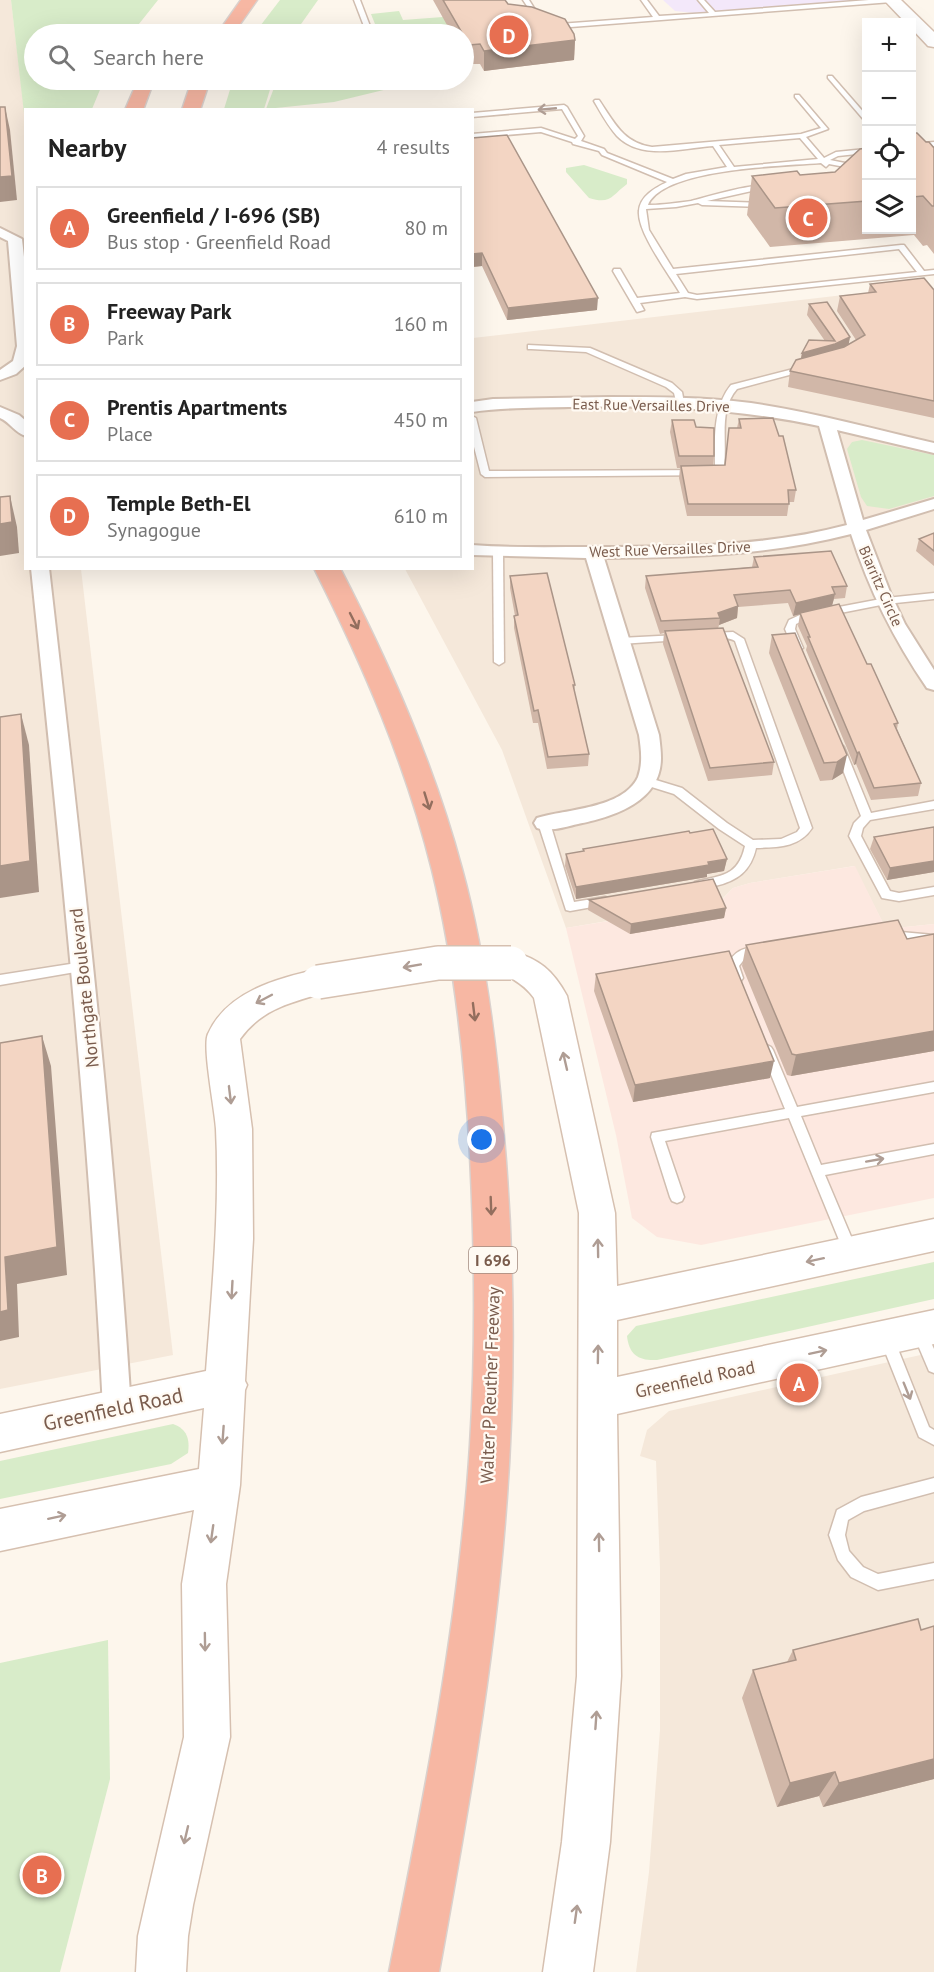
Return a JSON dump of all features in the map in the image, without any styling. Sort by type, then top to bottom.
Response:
[{"type":"highway","points":[[232,24],[249,0]]},
{"type":"highway","points":[[135,108],[141,90]]},
{"type":"highway","points":[[192,108],[198,90]]},
{"type":"highway","name":"Walter P Reuther Freeway","points":[[328,570],[381,677],[399,719],[417,768],[448,870],[472,994],[490,1188],[493,1362],[487,1485],[460,1712],[438,1852],[414,1972]]},
{"type":"main road","points":[[892,0],[934,42]]},
{"type":"main road","points":[[161,1972],[169,1905],[207,1737],[204,1584],[219,1485],[227,1386],[234,1239],[234,1129],[223,1037],[234,1020],[250,1006],[280,990],[445,960],[480,959],[511,963],[529,970],[538,977],[550,996],[597,1213],[599,1676],[586,1842],[568,1972]]},
{"type":"main road","points":[[598,1307],[934,1235]]},
{"type":"main road","name":"Greenfield Road","points":[[597,1400],[913,1332]]},
{"type":"main road","name":"Greenfield Road","points":[[0,1433],[227,1386]]},
{"type":"main road","points":[[0,1530],[219,1485]]},
{"type":"street","points":[[0,232],[15,239],[24,335]]},
{"type":"street","points":[[0,375],[15,369],[24,359]]},
{"type":"street","name":"East Rue Versailles Drive","points":[[474,407],[493,404],[680,403],[723,405],[761,410],[934,448]]},
{"type":"street","points":[[0,412],[12,418],[24,429]]},
{"type":"street","name":"Biarritz Circle","points":[[827,424],[857,528],[886,601],[907,644],[934,684]]},
{"type":"street","name":"West Rue Versailles Drive","points":[[474,550],[593,552],[725,549],[790,542],[857,528],[934,504]]},
{"type":"street","points":[[544,823],[601,812],[631,797],[646,781],[652,768],[653,753],[593,552]]},
{"type":"street","name":"Northgate Boulevard","points":[[40,570],[83,967],[107,1233],[117,1408]]},
{"type":"street","name":"Biarritz Circle","points":[[907,644],[934,652]]},
{"type":"lane","points":[[357,0],[365,24]]},
{"type":"lane","points":[[526,0],[537,17],[558,26],[892,0]]},
{"type":"lane","points":[[644,0],[658,19]]},
{"type":"lane","points":[[701,0],[713,14]]},
{"type":"lane","points":[[830,77],[862,113]]},
{"type":"lane","points":[[597,101],[618,134],[633,146],[652,149],[802,136],[825,129],[797,96]]},
{"type":"lane","points":[[474,115],[564,107],[581,136],[578,143]]},
{"type":"lane","points":[[474,136],[541,130],[578,143],[580,148],[594,154],[604,154],[673,182]]},
{"type":"lane","points":[[802,136],[835,174]]},
{"type":"lane","points":[[714,143],[732,169]]},
{"type":"lane","points":[[916,146],[934,144]]},
{"type":"lane","points":[[823,161],[836,154],[862,151]]},
{"type":"lane","points":[[685,295],[645,230],[642,211],[646,200],[658,189],[686,176],[732,169],[823,161],[845,165],[862,163]]},
{"type":"lane","points":[[698,203],[734,191],[775,186]]},
{"type":"lane","points":[[644,207],[698,203],[766,205]]},
{"type":"lane","points":[[670,272],[901,248],[922,273]]},
{"type":"lane","points":[[617,272],[640,310]]},
{"type":"lane","points":[[634,301],[685,295],[697,297],[934,272]]},
{"type":"lane","points":[[531,348],[587,350],[669,385],[678,392],[680,403]]},
{"type":"lane","points":[[474,427],[485,474],[719,473],[723,405],[726,394],[734,387],[814,365]]},
{"type":"lane","points":[[498,552],[499,662]]},
{"type":"lane","points":[[803,661],[790,629],[792,622],[802,617],[886,601],[934,596]]},
{"type":"lane","points":[[620,641],[733,635],[739,639],[806,828],[801,835],[782,843],[751,844],[723,826],[678,791],[646,781]]},
{"type":"lane","points":[[835,736],[867,817]]},
{"type":"lane","points":[[934,805],[867,817],[858,826],[855,836],[886,895],[898,897],[934,891]]},
{"type":"lane","points":[[544,823],[570,907],[617,899]]},
{"type":"lane","points":[[687,887],[711,883],[741,871],[748,860],[751,844]]},
{"type":"lane","points":[[875,933],[934,939]]},
{"type":"lane","points":[[741,987],[733,966],[736,958],[746,952],[767,949]]},
{"type":"lane","points":[[0,980],[83,967]]},
{"type":"lane","points":[[763,1040],[851,1253]]},
{"type":"lane","points":[[677,1197],[657,1137],[934,1087]]},
{"type":"lane","points":[[818,1171],[934,1149]]},
{"type":"lane","points":[[913,1332],[934,1366]]},
{"type":"lane","points":[[913,1332],[924,1432],[934,1438]]},
{"type":"lane","points":[[934,1485],[861,1504],[842,1515],[837,1535],[843,1555],[857,1572],[878,1582],[934,1571]]},
{"type":"shaded area","points":[[0,0],[11,0],[24,108],[24,570],[81,570],[173,1355],[0,1389]]},
{"type":"shaded area","points":[[663,0],[853,1],[694,13],[675,11]]},
{"type":"shaded area","points":[[852,294],[918,381],[934,379],[934,924],[886,929],[854,866],[750,883],[733,888],[719,902],[566,928],[502,750],[406,570],[474,570],[474,338]]},
{"type":"shaded area","points":[[855,866],[886,929],[934,924],[934,1198],[701,1245],[657,1237],[632,1218],[616,1135],[566,928],[719,903],[733,888],[750,883]]},
{"type":"shaded area","points":[[934,1352],[934,1972],[636,1972],[649,1872],[660,1730],[660,1568],[656,1461],[640,1456],[647,1430],[669,1411]]},
{"type":"green space","points":[[11,0],[158,0],[139,24],[24,24],[24,90],[100,90],[92,108],[24,108],[24,113]]},
{"type":"green space","points":[[280,0],[318,0],[301,24],[262,24]]},
{"type":"green space","points":[[399,11],[403,20],[469,15],[467,24],[375,24],[371,14]]},
{"type":"green space","points":[[230,90],[270,90],[264,108],[224,108]]},
{"type":"green space","points":[[273,90],[384,90],[334,102],[266,108]]},
{"type":"green space","points":[[584,165],[627,179],[627,184],[607,200],[589,198],[566,172],[566,168]]},
{"type":"green space","points":[[862,440],[934,455],[934,496],[889,509],[867,506],[861,497],[847,449],[852,442]]},
{"type":"green space","points":[[934,1262],[934,1299],[657,1360],[636,1356],[628,1343],[627,1336],[636,1326]]},
{"type":"green space","points":[[173,1424],[184,1432],[189,1448],[188,1453],[171,1464],[0,1499],[0,1461]]},
{"type":"green space","points":[[108,1640],[110,1779],[60,1972],[0,1972],[0,1663]]},
{"type":"building","points":[[443,0],[505,0],[508,4],[532,7],[565,19],[575,40],[484,51],[480,44],[474,45],[474,24],[457,24]]},
{"type":"building","points":[[0,107],[5,107],[12,176],[0,177]]},
{"type":"building","points":[[916,133],[934,148],[934,206],[923,196],[916,197]]},
{"type":"building","points":[[507,135],[598,298],[508,308],[482,253],[474,254],[474,138]]},
{"type":"building","points":[[862,149],[862,201],[775,208],[752,176],[797,171],[800,175],[835,172]]},
{"type":"building","points":[[924,278],[934,290],[934,401],[790,371],[796,360],[844,347],[865,335],[840,296],[876,292],[870,284]]},
{"type":"building","points":[[827,302],[850,337],[835,344],[802,353],[809,340],[835,341],[809,304]]},
{"type":"building","points":[[773,418],[779,436],[783,436],[796,490],[788,490],[789,504],[688,504],[681,466],[725,465],[729,428],[741,428],[739,419]]},
{"type":"building","points":[[672,420],[694,420],[696,427],[714,428],[714,456],[679,456]]},
{"type":"building","points":[[10,496],[12,522],[0,524],[0,497]]},
{"type":"building","points":[[934,533],[934,551],[919,539]]},
{"type":"building","points":[[831,551],[847,586],[832,587],[835,594],[796,603],[790,590],[734,595],[738,606],[718,613],[720,618],[661,621],[646,576],[758,567],[754,557]]},
{"type":"building","points":[[547,573],[575,685],[573,685],[589,754],[548,757],[538,710],[534,711],[514,616],[518,615],[510,576]]},
{"type":"building","points":[[839,604],[867,664],[871,664],[898,723],[894,724],[921,783],[874,788],[859,752],[857,753],[800,613]]},
{"type":"building","points":[[723,628],[774,762],[710,768],[665,631]]},
{"type":"building","points":[[795,633],[847,755],[837,762],[824,763],[772,635]]},
{"type":"building","points":[[21,714],[30,861],[0,866],[0,717]]},
{"type":"building","points":[[934,827],[934,861],[890,868],[874,837]]},
{"type":"building","points":[[713,829],[727,859],[708,862],[709,865],[576,887],[566,854],[584,851],[583,849]]},
{"type":"building","points":[[713,879],[726,908],[631,924],[589,900]]},
{"type":"building","points":[[898,920],[907,939],[934,934],[934,1031],[792,1054],[746,945]]},
{"type":"building","points":[[729,951],[774,1061],[635,1085],[596,974]]},
{"type":"building","points":[[42,1036],[57,1247],[5,1257],[8,1310],[0,1312],[0,1043]]},
{"type":"building","points":[[918,1619],[921,1630],[934,1626],[934,1759],[839,1783],[835,1772],[790,1783],[753,1670],[796,1660],[793,1650]]},
{"type":"place","name":"Temple Beth-El","points":[[509,35]]},
{"type":"place","name":"Prentis Apartments","points":[[808,218]]},
{"type":"place","name":"Greenfield / I-696 (SB)","points":[[799,1383]]},
{"type":"place","name":"Freeway Park","points":[[42,1875]]}]
